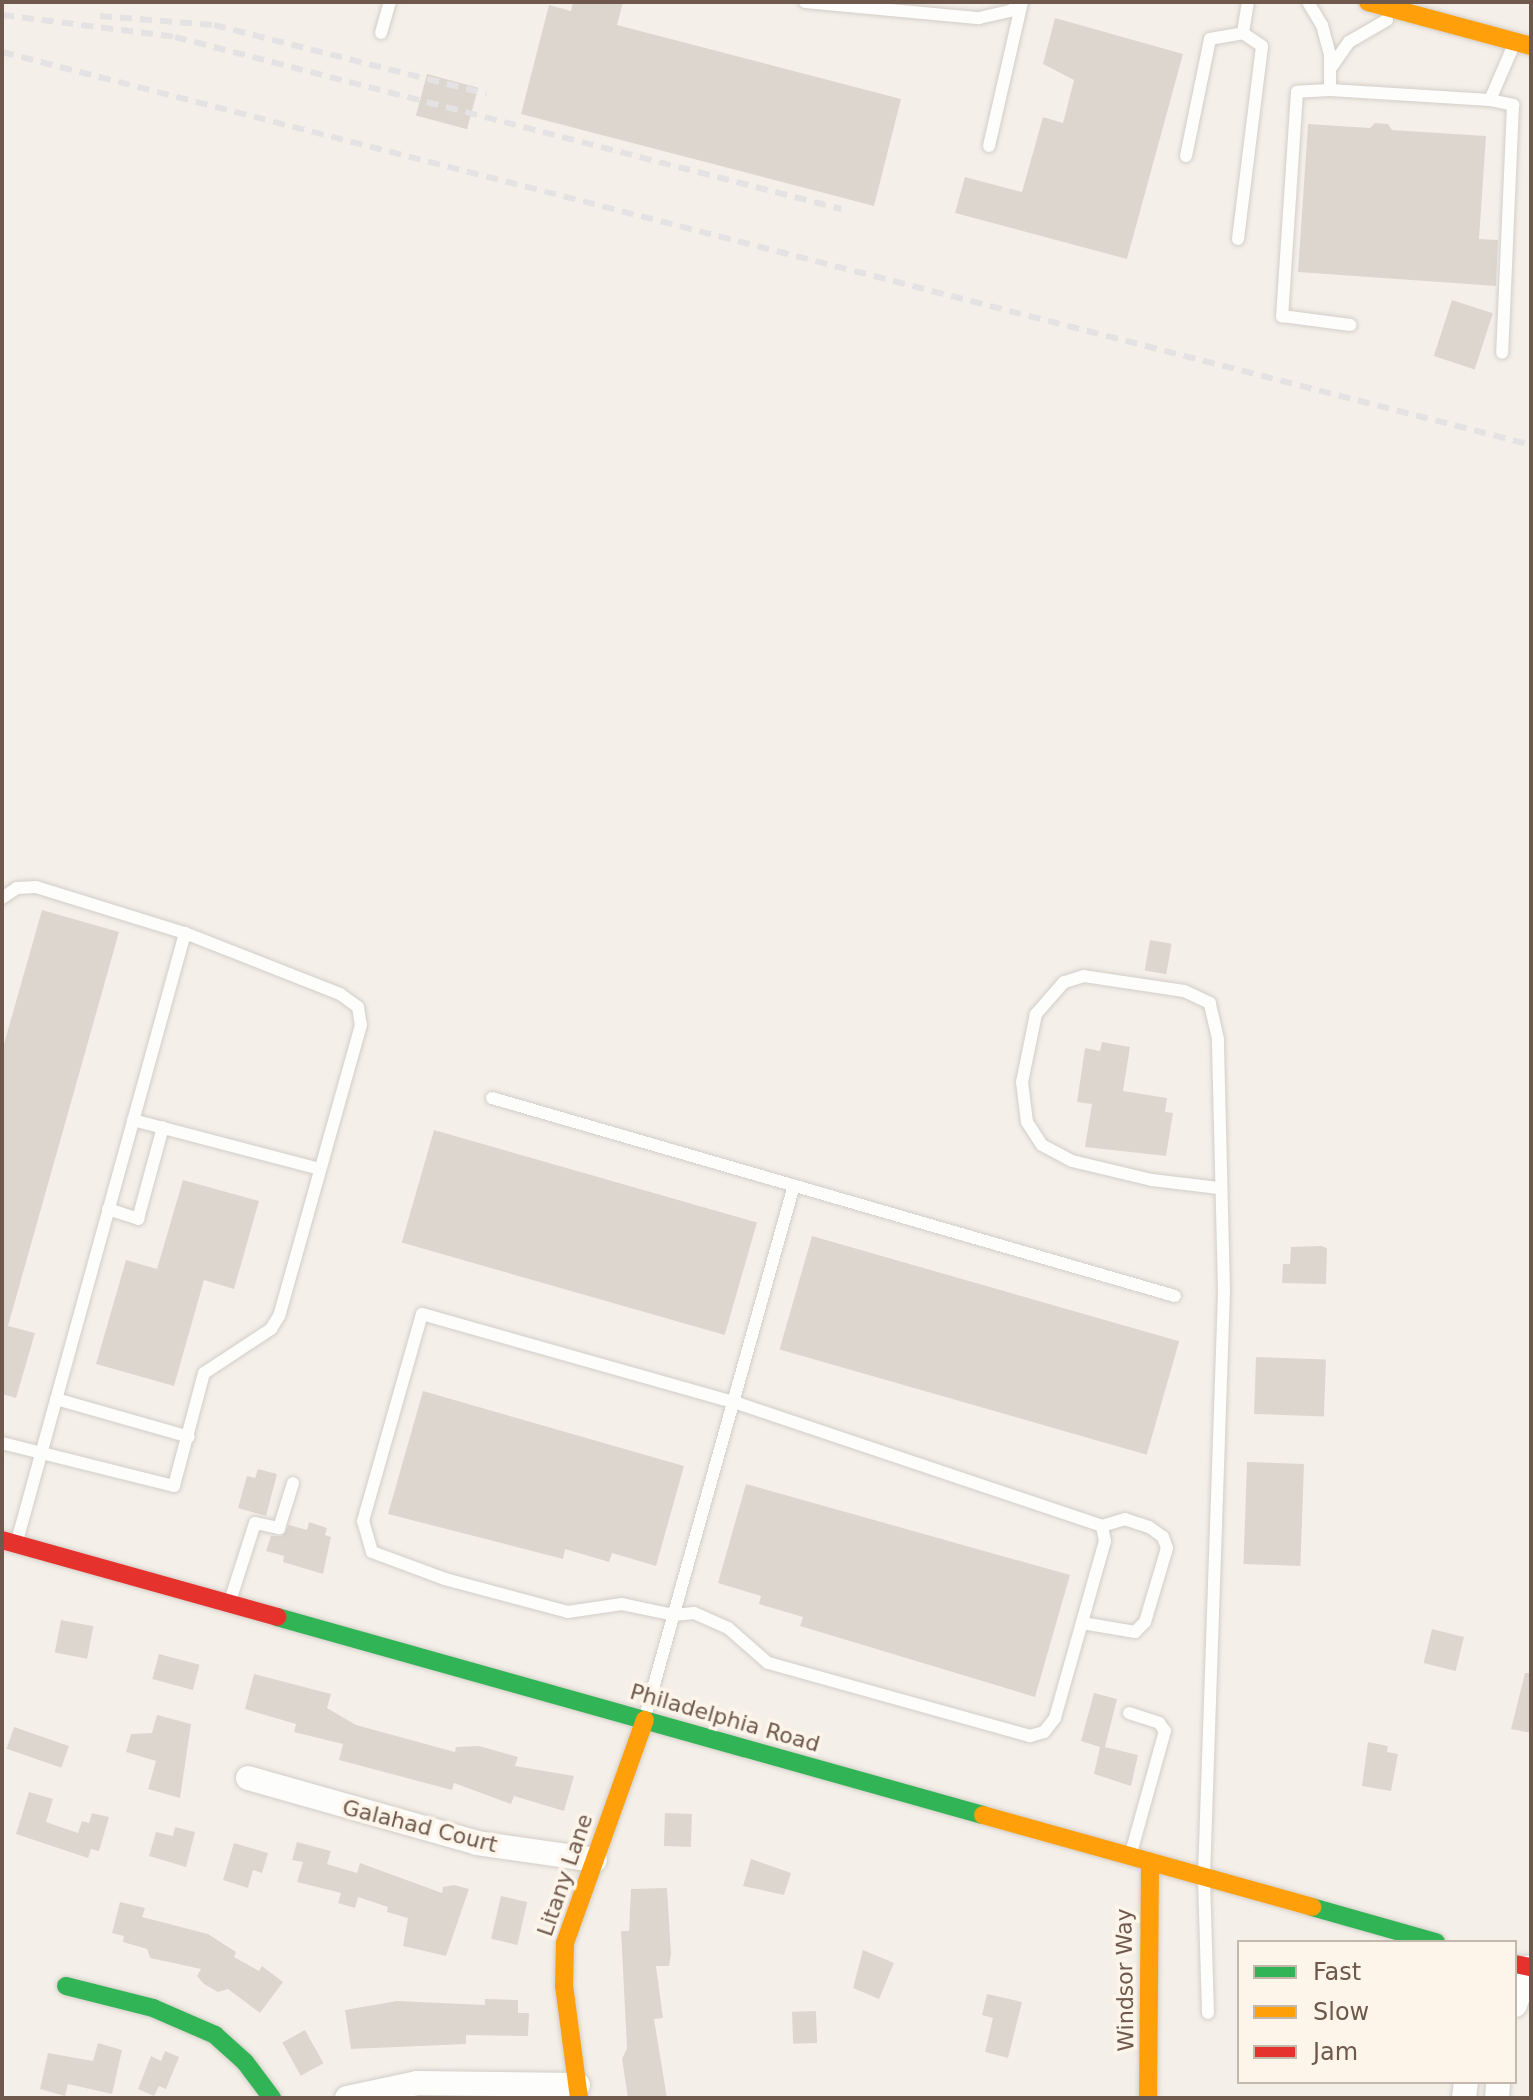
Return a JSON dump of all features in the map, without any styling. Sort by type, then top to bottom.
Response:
[{"type":"main road","points":[[1368,2],[1523,43]]},
{"type":"main road","name":"Philadelphia Road","points":[[9,1542],[230,1601],[1429,1940]]},
{"type":"main road","name":"Litany Lane","points":[[578,2091],[563,1963],[595,1860],[645,1720]]},
{"type":"main road","name":"Windsor Way","points":[[1148,2098],[1150,1862]]},
{"type":"main road","points":[[66,1986],[153,2008],[215,2035],[245,2062],[272,2098]]},
{"type":"street","name":"Galahad Court","points":[[248,1778],[477,1843],[595,1860]]},
{"type":"street","points":[[1517,1997],[1525,1966]]},
{"type":"street","points":[[347,2098],[417,2083],[578,2091]]},
{"type":"lane","points":[[381,33],[390,2]]},
{"type":"lane","points":[[805,2],[979,18],[1010,11],[1022,2]]},
{"type":"lane","points":[[989,146],[1022,2]]},
{"type":"lane","points":[[1243,33],[1248,2]]},
{"type":"lane","points":[[1308,2],[1322,25],[1330,69],[1330,90]]},
{"type":"lane","points":[[1330,69],[1349,42],[1379,22],[1408,13]]},
{"type":"lane","points":[[1186,156],[1210,39],[1243,33],[1262,46],[1238,239]]},
{"type":"lane","points":[[1490,100],[1523,43]]},
{"type":"lane","points":[[1350,325],[1282,316],[1297,92],[1330,90],[1490,100],[1513,105],[1502,353]]},
{"type":"lane","points":[[2,898],[17,888],[36,887],[185,933],[340,994],[358,1007],[361,1025],[279,1316],[271,1329],[204,1373],[179,1480],[168,1489],[2,1443]]},
{"type":"lane","points":[[9,1542],[41,1454],[185,933]]},
{"type":"lane","points":[[1208,2013],[1204,1876],[1224,1291],[1219,1188],[1222,1110],[1210,1003],[1184,991],[1112,980],[1084,976],[1064,982],[1036,1014],[1022,1082],[1027,1122],[1042,1145],[1072,1161],[1152,1180],[1219,1188]]},
{"type":"lane","points":[[492,1098],[1175,1296]]},
{"type":"lane","points":[[133,1120],[320,1169]]},
{"type":"lane","points":[[108,1209],[138,1219],[163,1127]]},
{"type":"lane","points":[[645,1720],[794,1185]]},
{"type":"lane","points":[[1082,1623],[1135,1632],[1145,1622],[1167,1548],[1163,1537],[1149,1527],[1125,1519],[1102,1526],[734,1402],[422,1314],[382,1442],[363,1521],[372,1552],[445,1579],[568,1612],[622,1604],[674,1615],[694,1613],[714,1619],[768,1663],[1030,1736],[1044,1732],[1055,1718],[1105,1541],[1102,1526]]},
{"type":"lane","points":[[56,1399],[189,1437]]},
{"type":"lane","points":[[230,1601],[255,1523],[279,1528],[293,1483]]},
{"type":"lane","points":[[1129,1713],[1159,1723],[1165,1731],[1130,1856]]},
{"type":"building","points":[[573,2],[623,2],[617,25],[901,99],[874,206],[521,114],[549,5],[571,11]]},
{"type":"building","points":[[1055,18],[1183,54],[1127,259],[955,213],[965,177],[1022,192],[1043,117],[1063,123],[1074,80],[1043,64]]},
{"type":"building","points":[[427,74],[478,88],[467,129],[416,116]]},
{"type":"building","points":[[1375,123],[1388,124],[1392,130],[1486,136],[1479,239],[1498,240],[1496,286],[1298,272],[1308,124],[1370,128]]},
{"type":"building","points":[[1452,300],[1493,313],[1475,369],[1434,356]]},
{"type":"building","points":[[42,910],[119,932],[8,1326],[35,1333],[16,1398],[2,1394],[2,1051]]},
{"type":"building","points":[[1150,940],[1172,944],[1166,974],[1145,971]]},
{"type":"building","points":[[1102,1042],[1130,1047],[1123,1091],[1167,1098],[1165,1112],[1173,1113],[1166,1156],[1085,1147],[1092,1104],[1077,1102],[1085,1048],[1100,1051]]},
{"type":"building","points":[[434,1130],[757,1223],[725,1335],[402,1242]]},
{"type":"building","points":[[183,1180],[259,1201],[234,1289],[204,1280],[174,1386],[96,1364],[126,1260],[157,1269]]},
{"type":"building","points":[[812,1236],[1179,1341],[1147,1455],[779,1349]]},
{"type":"building","points":[[1291,1247],[1327,1248],[1326,1284],[1282,1283],[1283,1264],[1290,1264]]},
{"type":"building","points":[[1256,1357],[1326,1359],[1324,1416],[1254,1414]]},
{"type":"building","points":[[423,1391],[684,1466],[656,1566],[612,1553],[609,1562],[565,1549],[563,1559],[388,1514]]},
{"type":"building","points":[[1247,1462],[1304,1464],[1300,1566],[1243,1564]]},
{"type":"building","points":[[258,1469],[277,1474],[266,1516],[238,1508],[247,1476],[255,1478]]},
{"type":"building","points":[[746,1484],[1070,1575],[1035,1697],[800,1626],[803,1617],[759,1604],[761,1596],[718,1583]]},
{"type":"building","points":[[309,1522],[327,1528],[325,1535],[331,1537],[323,1574],[283,1562],[284,1556],[266,1551],[271,1536],[282,1536],[289,1525],[307,1530]]},
{"type":"building","points":[[61,1620],[93,1626],[87,1659],[55,1652]]},
{"type":"building","points":[[1432,1629],[1464,1637],[1456,1671],[1424,1663]]},
{"type":"building","points":[[159,1654],[200,1665],[193,1690],[152,1679]]},
{"type":"building","points":[[1525,1673],[1531,1673],[1531,1733],[1511,1729]]},
{"type":"building","points":[[254,1674],[331,1694],[327,1708],[356,1725],[455,1752],[456,1747],[479,1746],[518,1757],[515,1766],[574,1776],[564,1811],[514,1796],[511,1804],[454,1783],[452,1790],[339,1760],[343,1744],[294,1732],[296,1724],[245,1709]]},
{"type":"building","points":[[1094,1693],[1117,1699],[1105,1747],[1138,1755],[1131,1786],[1094,1774],[1100,1747],[1081,1741]]},
{"type":"building","points":[[157,1715],[191,1724],[180,1798],[148,1789],[156,1761],[126,1752],[131,1734],[152,1733]]},
{"type":"building","points":[[14,1727],[69,1746],[61,1768],[7,1749]]},
{"type":"building","points":[[1368,1742],[1388,1746],[1387,1752],[1398,1754],[1391,1791],[1362,1786]]},
{"type":"building","points":[[29,1792],[53,1799],[46,1822],[78,1833],[82,1821],[89,1823],[92,1813],[109,1817],[99,1851],[91,1849],[88,1858],[16,1834]]},
{"type":"building","points":[[665,1813],[692,1814],[691,1847],[664,1846]]},
{"type":"building","points":[[175,1827],[195,1832],[186,1867],[149,1856],[156,1832],[173,1836]]},
{"type":"building","points":[[297,1842],[331,1851],[327,1864],[357,1873],[360,1863],[442,1893],[443,1887],[454,1885],[469,1889],[446,1956],[403,1946],[408,1918],[387,1912],[388,1907],[358,1897],[355,1908],[338,1903],[341,1893],[297,1882],[303,1862],[292,1860]]},
{"type":"building","points":[[234,1843],[268,1853],[262,1873],[253,1870],[248,1888],[223,1880]]},
{"type":"building","points":[[751,1859],[791,1873],[784,1895],[743,1886]]},
{"type":"building","points":[[667,1888],[671,1954],[669,1966],[656,1966],[663,2018],[654,2019],[667,2098],[628,2098],[622,2059],[627,2048],[621,1931],[629,1931],[631,1889]]},
{"type":"building","points":[[501,1896],[527,1902],[517,1945],[491,1939]]},
{"type":"building","points":[[120,1902],[145,1908],[142,1917],[208,1934],[236,1952],[234,1957],[259,1971],[262,1966],[283,1982],[260,2013],[228,1989],[218,1992],[204,1984],[197,1976],[201,1969],[150,1958],[147,1949],[123,1942],[124,1936],[112,1933]]},
{"type":"building","points":[[863,1950],[894,1963],[879,1999],[853,1988]]},
{"type":"building","points":[[987,1994],[1022,2002],[1008,2058],[985,2052],[993,2018],[982,2015]]},
{"type":"building","points":[[485,1999],[518,2000],[518,2013],[529,2013],[528,2036],[466,2035],[466,2044],[351,2049],[345,2010],[397,2001],[485,2005]]},
{"type":"building","points":[[816,2011],[817,2043],[793,2044],[792,2012]]},
{"type":"building","points":[[305,2030],[323,2063],[301,2076],[282,2043]]},
{"type":"building","points":[[98,2043],[122,2050],[112,2094],[68,2084],[65,2096],[40,2089],[48,2053],[93,2061]]},
{"type":"building","points":[[165,2051],[179,2057],[166,2089],[159,2086],[154,2096],[138,2089],[151,2056],[161,2061]]},
{"type":"railway","points":[[2,15],[175,37],[841,209]]},
{"type":"railway","points":[[100,16],[214,25],[486,94]]},
{"type":"railway","points":[[2,52],[1531,445]]},
{"type":"traffic: fast","points":[[277,1617],[983,1815]]},
{"type":"traffic: fast","points":[[1312,1907],[1429,1940]]},
{"type":"traffic: fast","points":[[66,1986],[153,2008],[215,2035],[245,2062],[272,2098]]},
{"type":"traffic: slow","points":[[1368,2],[1531,46]]},
{"type":"traffic: slow","points":[[579,2098],[564,1986],[565,1943],[645,1720]]},
{"type":"traffic: slow","points":[[983,1815],[1312,1907]]},
{"type":"traffic: slow","points":[[1148,2098],[1150,1862]]},
{"type":"traffic: jam","points":[[2,1540],[277,1617]]},
{"type":"traffic: jam","points":[[1517,1964],[1531,1967]]}]
